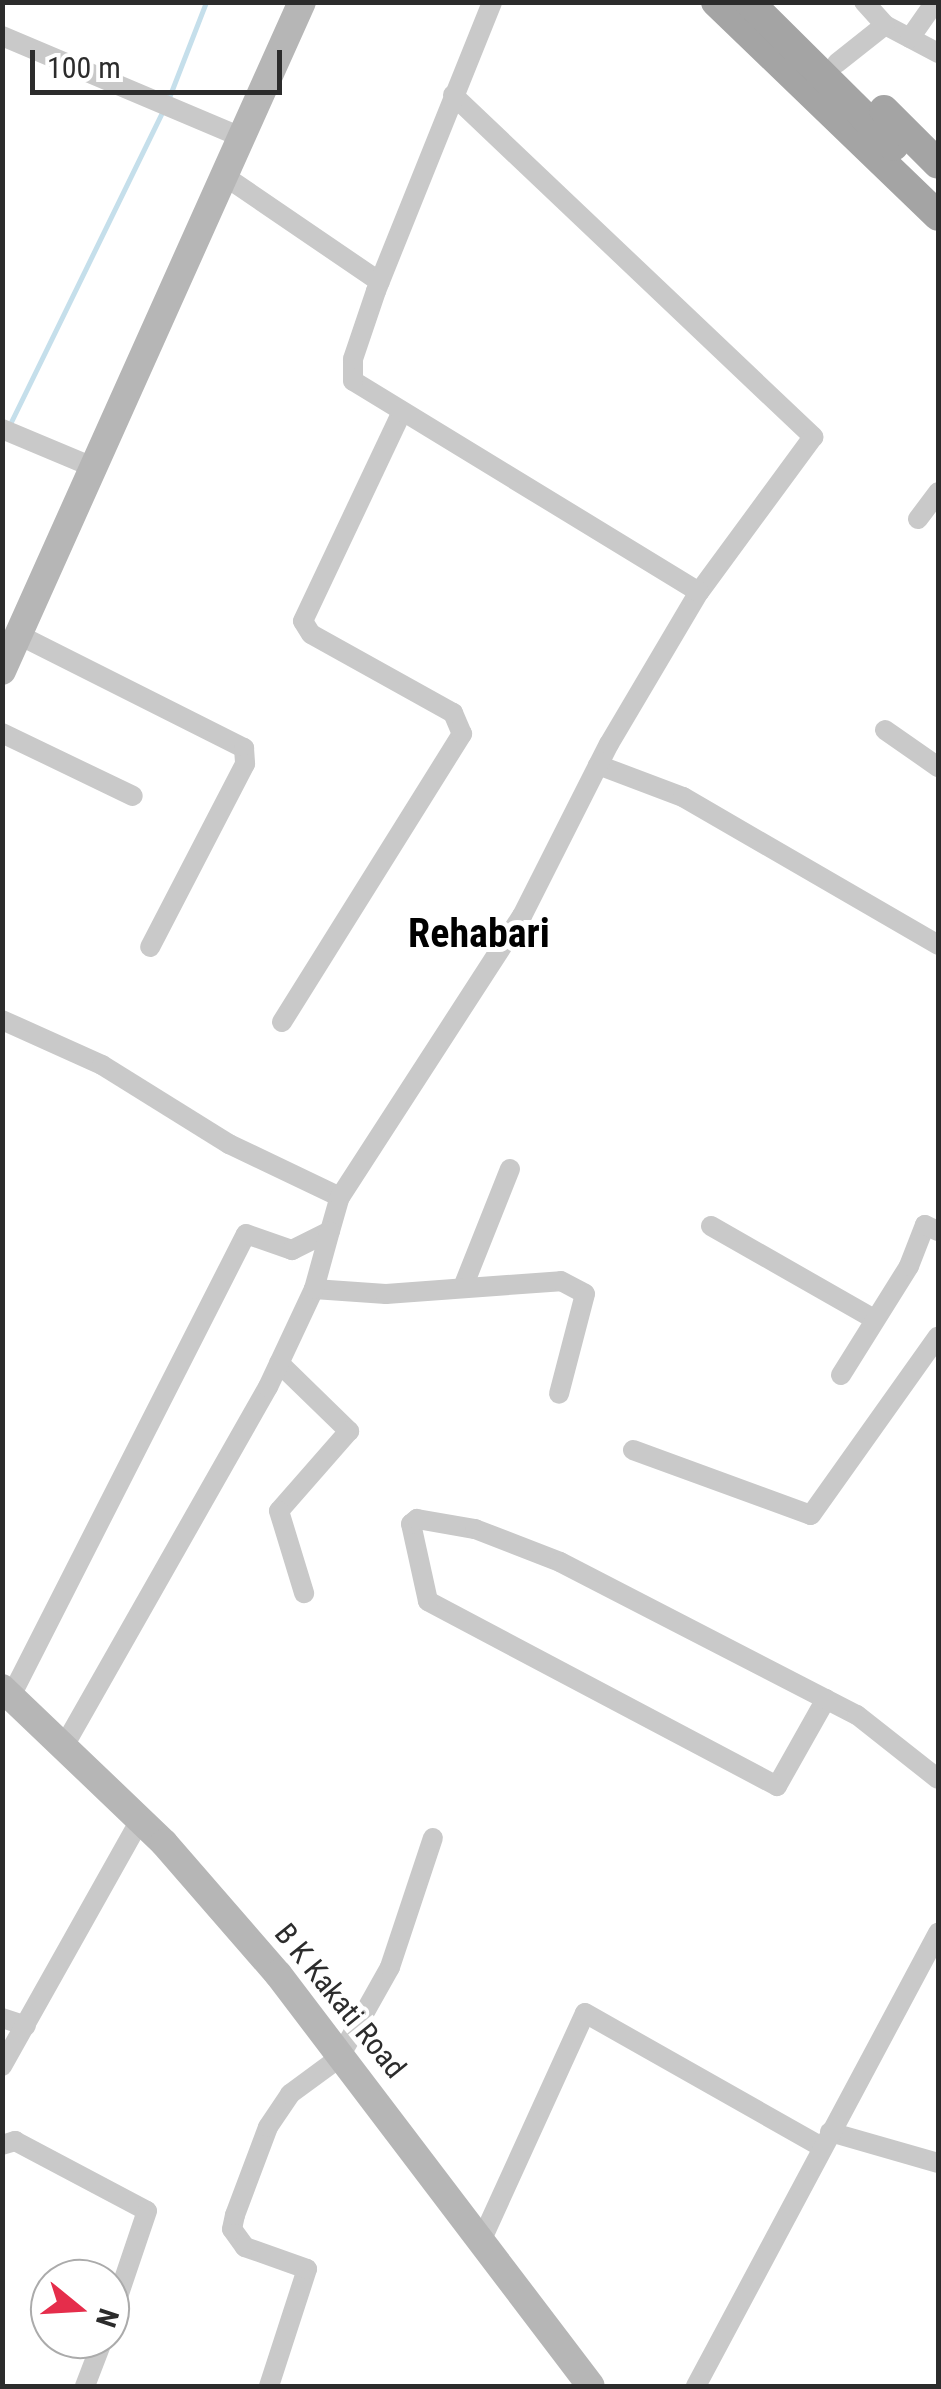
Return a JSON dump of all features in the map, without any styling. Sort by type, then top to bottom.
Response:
[{"type":"main road","points":[[2,671],[302,2]]},
{"type":"main road","points":[[716,2],[938,216]]},
{"type":"main road","points":[[749,2],[938,190]]},
{"type":"main road","points":[[776,2],[938,164]]},
{"type":"main road","name":"B K Kakati Road","points":[[7,1692],[140,1820],[278,1974],[591,2386]]},
{"type":"street","points":[[492,2],[380,282],[351,373],[356,388],[698,592]]},
{"type":"street","points":[[864,2],[885,24],[938,53]]},
{"type":"street","points":[[910,38],[935,2]]},
{"type":"street","points":[[837,64],[885,24]]},
{"type":"street","points":[[2,36],[141,99],[244,138]]},
{"type":"street","points":[[64,1746],[279,1363],[314,1288],[340,1197],[522,916],[598,765],[698,592],[813,437],[453,94]]},
{"type":"street","points":[[226,177],[380,282]]},
{"type":"street","points":[[282,1022],[462,734],[453,713],[311,634],[303,621],[402,414]]},
{"type":"street","points":[[10,432],[93,467]]},
{"type":"street","points":[[918,518],[938,492]]},
{"type":"street","points":[[19,636],[244,748],[240,776],[150,948]]},
{"type":"street","points":[[885,730],[938,767]]},
{"type":"street","points":[[2,733],[133,796]]},
{"type":"street","points":[[598,765],[684,797],[938,945]]},
{"type":"street","points":[[2,1020],[102,1065],[229,1144],[340,1197]]},
{"type":"street","points":[[463,1287],[510,1169]]},
{"type":"street","points":[[841,1375],[909,1266],[925,1225],[936,1226]]},
{"type":"street","points":[[711,1226],[874,1319]]},
{"type":"street","points":[[7,1692],[246,1234],[292,1250],[330,1231]]},
{"type":"street","points":[[314,1288],[386,1294],[561,1282],[585,1294],[559,1394]]},
{"type":"street","points":[[633,1450],[812,1516],[938,1336]]},
{"type":"street","points":[[279,1363],[350,1432],[278,1511],[304,1593]]},
{"type":"street","points":[[826,1699],[777,1786],[428,1602],[411,1524],[417,1519],[455,1524],[502,1537],[826,1699],[938,1779]]},
{"type":"street","points":[[2,2066],[140,1820]]},
{"type":"street","points":[[268,2386],[307,2270],[245,2247],[232,2229],[234,2215],[268,2127],[290,2094],[339,2058],[390,1966],[433,1838]]},
{"type":"street","points":[[696,2386],[938,1933]]},
{"type":"street","points":[[482,2239],[584,2013],[826,2140],[938,2163]]},
{"type":"street","points":[[2,2018],[26,2026]]},
{"type":"street","points":[[2,2145],[15,2141],[147,2211],[130,2261]]},
{"type":"street","points":[[85,2386],[95,2359]]},
{"type":"waterway","points":[[168,100],[206,2]]},
{"type":"waterway","points":[[8,428],[163,110]]},
{"type":"district","name":"Rehabari","points":[[479,934]]}]
